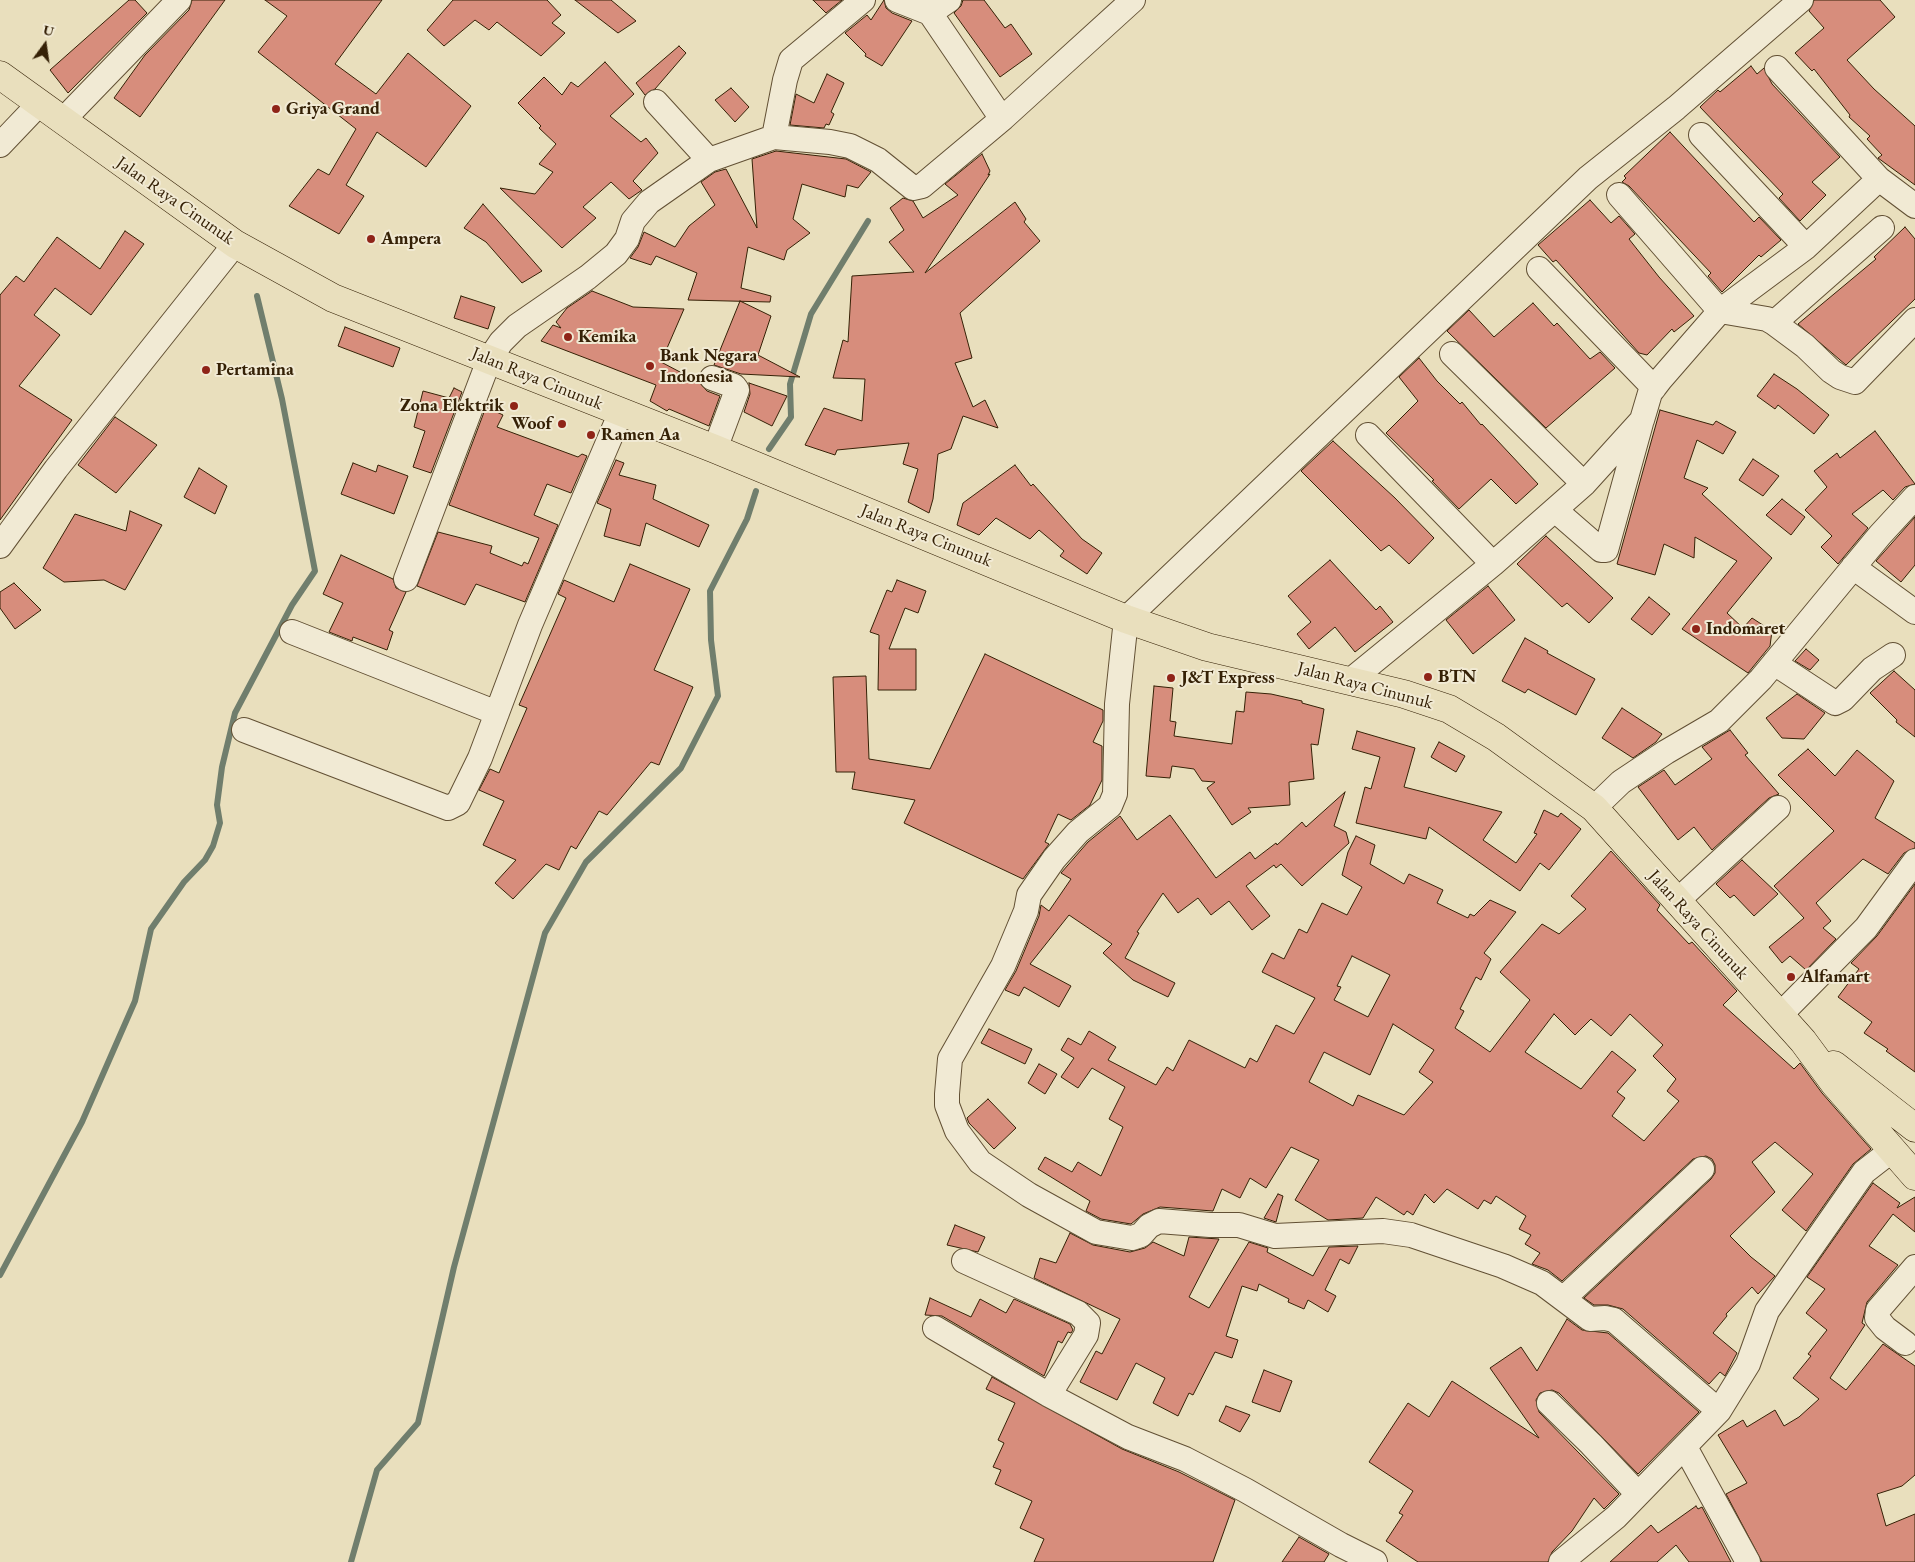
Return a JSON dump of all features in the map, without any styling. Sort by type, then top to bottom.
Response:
[{"type":"highway","name":"Jalan Raya Cinunuk","points":[[0,75],[235,244],[332,298],[715,449],[1126,619],[1207,647],[1351,680],[1404,694],[1450,710],[1496,737],[1594,808],[1803,1041]]},
{"type":"highway","points":[[1803,1041],[1915,1128]]},
{"type":"highway","points":[[1803,1041],[1834,1083],[1891,1151],[1915,1176]]},
{"type":"street","points":[[62,120],[179,0]]},
{"type":"street","points":[[774,137],[785,80],[791,60],[863,0]]},
{"type":"street","points":[[897,0],[939,6],[1002,118]]},
{"type":"street","points":[[406,579],[489,360],[501,342],[517,326],[588,277],[616,254],[627,239],[633,221],[649,202],[709,160],[774,137],[830,142],[850,146],[878,160],[913,188],[922,186],[1002,118],[1132,0]]},
{"type":"street","points":[[1720,1411],[1618,1324],[1605,1318],[1590,1319],[1542,1282],[1503,1266],[1411,1235],[1383,1231],[1275,1236],[1238,1225],[1159,1221],[1149,1226],[1141,1235],[1132,1238],[1096,1232],[1029,1196],[990,1170],[975,1157],[957,1131],[947,1106],[950,1059],[1003,966],[1026,910],[1029,895],[1038,879],[1078,832],[1110,806],[1115,794],[1117,704],[1126,619],[1588,178],[1676,108],[1800,0]]},
{"type":"street","points":[[1777,68],[1880,179],[1915,206]]},
{"type":"street","points":[[656,102],[709,160]]},
{"type":"street","points":[[0,145],[40,103]]},
{"type":"street","points":[[1701,136],[1806,247]]},
{"type":"street","points":[[1555,510],[1601,550],[1606,550],[1642,420],[1654,388],[1720,311],[1806,247],[1880,179]]},
{"type":"street","points":[[1619,195],[1720,311],[1768,319],[1805,346],[1840,377],[1856,382],[1915,320]]},
{"type":"street","points":[[1774,323],[1882,228]]},
{"type":"street","points":[[0,546],[56,469],[235,244]]},
{"type":"street","points":[[1539,269],[1654,388]]},
{"type":"street","points":[[1452,354],[1584,484]]},
{"type":"street","points":[[712,378],[734,386],[737,390],[715,449]]},
{"type":"street","points":[[244,730],[448,808],[458,803],[480,758],[530,625],[620,412]]},
{"type":"street","points":[[1351,680],[1493,564],[1555,510],[1584,484],[1642,420]]},
{"type":"street","points":[[1368,434],[1493,564]]},
{"type":"street","points":[[1594,808],[1621,782],[1666,752],[1719,721],[1774,663],[1829,599],[1853,567],[1915,498]]},
{"type":"street","points":[[1853,567],[1915,612]]},
{"type":"street","points":[[292,632],[497,713]]},
{"type":"street","points":[[1774,663],[1835,703],[1843,699],[1872,670],[1894,655]]},
{"type":"street","points":[[1677,901],[1778,808]]},
{"type":"street","points":[[1779,1016],[1866,928],[1915,861]]},
{"type":"street","points":[[1561,1562],[1616,1517],[1720,1411],[1748,1364],[1767,1311],[1864,1172],[1891,1151]]},
{"type":"street","points":[[1564,1298],[1702,1169]]},
{"type":"street","points":[[964,1261],[1078,1313],[1088,1323],[1086,1335],[1049,1395]]},
{"type":"street","points":[[1905,1343],[1885,1328],[1877,1318],[1878,1310],[1915,1267]]},
{"type":"street","points":[[935,1328],[1049,1395],[1128,1437],[1185,1459],[1237,1485],[1341,1546],[1375,1562]]},
{"type":"street","points":[[1549,1403],[1638,1494]]},
{"type":"street","points":[[1685,1447],[1748,1562]]},
{"type":"building","points":[[129,0],[135,0],[147,13],[68,93],[50,70]]},
{"type":"building","points":[[192,0],[225,0],[140,117],[114,98],[145,55],[189,10]]},
{"type":"building","points":[[265,0],[382,0],[335,64],[376,94],[408,53],[471,106],[426,167],[377,132],[346,185],[364,196],[339,234],[289,206],[318,169],[329,175],[356,129],[258,52],[287,16]]},
{"type":"building","points":[[453,0],[547,0],[561,15],[552,23],[565,33],[541,56],[497,22],[489,30],[475,20],[444,46],[427,30]]},
{"type":"building","points":[[575,0],[611,0],[636,21],[618,33]]},
{"type":"building","points":[[813,0],[842,0],[826,13]]},
{"type":"building","points":[[884,0],[886,8],[892,13],[912,21],[882,66],[865,56],[866,54],[845,33],[867,15],[871,20]]},
{"type":"building","points":[[963,0],[984,0],[1005,28],[1011,24],[1032,54],[1000,77],[954,13],[961,6]]},
{"type":"building","points":[[1814,0],[1880,0],[1895,17],[1847,60],[1874,89],[1915,126],[1915,185],[1878,158],[1882,155],[1867,139],[1870,136],[1849,117],[1850,115],[1814,69],[1812,71],[1795,53],[1824,28],[1809,11]]},
{"type":"building","points":[[679,46],[686,53],[655,89],[645,95],[636,83]]},
{"type":"building","points":[[605,62],[634,94],[610,116],[641,142],[646,138],[658,153],[633,181],[642,190],[629,199],[611,182],[583,207],[596,218],[562,248],[500,188],[535,194],[553,172],[539,164],[556,144],[539,128],[541,126],[518,103],[544,77],[562,95],[571,82],[578,87]]},
{"type":"building","points":[[1751,66],[1757,74],[1764,68],[1772,84],[1840,157],[1812,182],[1826,195],[1800,221],[1779,198],[1783,194],[1700,107],[1718,90],[1720,92]]},
{"type":"building","points":[[827,74],[844,83],[831,112],[834,114],[829,125],[826,124],[824,128],[790,125],[796,94],[814,103]]},
{"type":"building","points":[[731,88],[749,107],[735,122],[715,100]]},
{"type":"building","points":[[1670,132],[1754,222],[1759,217],[1781,240],[1761,257],[1759,255],[1722,292],[1708,276],[1711,273],[1629,186],[1622,182],[1626,178],[1624,176]]},
{"type":"building","points":[[776,151],[846,159],[871,172],[858,188],[847,185],[845,197],[802,184],[793,219],[810,233],[787,250],[784,260],[748,247],[741,288],[771,296],[770,302],[688,300],[697,273],[656,256],[651,265],[630,258],[638,247],[644,232],[675,247],[689,226],[715,205],[701,182],[715,172],[726,169],[757,228],[752,159]]},
{"type":"building","points":[[982,154],[990,171],[988,175],[990,174],[925,273],[1015,202],[1026,219],[1024,222],[1040,241],[960,313],[972,358],[955,363],[973,407],[985,400],[998,428],[963,416],[951,449],[938,454],[933,499],[929,513],[908,502],[918,469],[903,464],[909,443],[837,450],[835,455],[805,445],[824,408],[862,421],[865,379],[833,378],[843,340],[848,342],[852,276],[914,272],[889,242],[904,230],[890,208],[903,198],[913,201],[923,218],[958,195],[945,184]]},
{"type":"building","points":[[1590,200],[1611,223],[1619,216],[1635,234],[1629,239],[1659,277],[1694,316],[1674,332],[1672,329],[1647,355],[1639,353],[1556,260],[1553,262],[1538,245]]},
{"type":"building","points":[[483,204],[542,271],[522,283],[486,242],[464,228]]},
{"type":"building","points":[[1905,227],[1915,239],[1915,299],[1846,365],[1798,324],[1876,259],[1874,257]]},
{"type":"building","points":[[125,231],[144,244],[91,315],[55,288],[34,315],[60,335],[19,386],[72,420],[0,520],[0,295],[16,276],[24,282],[57,237],[100,269]]},
{"type":"building","points":[[592,291],[633,307],[684,309],[661,362],[699,382],[707,391],[720,396],[709,426],[669,409],[667,411],[650,401],[656,385],[541,341],[553,325],[561,328],[556,322],[567,308]]},
{"type":"building","points":[[461,296],[495,307],[488,329],[454,318]]},
{"type":"building","points":[[740,301],[771,316],[758,355],[800,377],[741,374],[714,365]]},
{"type":"building","points":[[1533,303],[1554,326],[1557,323],[1590,359],[1600,352],[1615,368],[1546,428],[1447,331],[1469,310],[1494,337]]},
{"type":"building","points":[[345,327],[400,348],[393,367],[338,346]]},
{"type":"building","points":[[1419,358],[1437,381],[1460,404],[1462,402],[1481,425],[1538,484],[1516,504],[1491,479],[1459,509],[1432,481],[1434,480],[1386,433],[1418,401],[1399,377]]},
{"type":"building","points":[[1774,374],[1797,389],[1829,415],[1814,434],[1778,405],[1775,409],[1757,396]]},
{"type":"building","points":[[749,383],[787,396],[772,426],[744,412],[750,394]]},
{"type":"building","points":[[454,388],[462,392],[431,473],[413,467],[425,431],[414,427],[423,391],[449,398]]},
{"type":"building","points":[[486,407],[503,415],[497,427],[578,457],[582,454],[587,456],[571,493],[547,484],[534,515],[558,525],[525,602],[476,584],[465,605],[417,586],[438,532],[492,546],[490,553],[522,566],[524,562],[528,564],[539,538],[449,505]]},
{"type":"building","points":[[1660,410],[1713,425],[1716,421],[1736,432],[1723,454],[1697,440],[1684,478],[1708,488],[1702,494],[1772,558],[1727,613],[1743,628],[1752,618],[1772,631],[1770,646],[1748,673],[1682,629],[1737,561],[1695,537],[1694,558],[1664,544],[1655,575],[1617,564]]},
{"type":"building","points":[[115,417],[157,445],[116,493],[78,465]]},
{"type":"building","points":[[1875,431],[1915,484],[1905,487],[1893,500],[1883,490],[1852,514],[1868,528],[1838,564],[1821,547],[1832,536],[1805,510],[1827,487],[1814,471],[1837,453],[1840,458]]},
{"type":"building","points":[[1333,441],[1395,498],[1434,538],[1409,564],[1389,545],[1381,551],[1301,471]]},
{"type":"building","points":[[1753,459],[1779,476],[1763,496],[1739,480]]},
{"type":"building","points":[[616,460],[624,463],[619,475],[656,485],[653,499],[709,525],[699,547],[646,523],[640,546],[604,536],[611,509],[597,503]]},
{"type":"building","points":[[353,463],[376,472],[378,465],[408,476],[394,514],[341,494]]},
{"type":"building","points":[[1015,465],[1031,486],[1033,484],[1082,539],[1102,553],[1087,574],[1060,556],[1064,551],[1039,530],[1030,539],[996,518],[979,535],[957,525],[963,503]]},
{"type":"building","points":[[199,468],[227,486],[215,514],[184,497]]},
{"type":"building","points":[[1782,499],[1805,517],[1791,535],[1766,515]]},
{"type":"building","points":[[130,511],[162,525],[125,590],[104,580],[64,582],[43,568],[75,514],[126,531]]},
{"type":"building","points":[[1915,517],[1915,565],[1901,582],[1876,561]]},
{"type":"building","points":[[1546,536],[1613,598],[1589,623],[1567,603],[1562,607],[1517,564]]},
{"type":"building","points":[[341,555],[393,579],[396,588],[406,592],[389,630],[393,632],[387,650],[353,637],[352,641],[329,632],[343,603],[323,594]]},
{"type":"building","points":[[1330,560],[1376,610],[1380,606],[1393,622],[1355,652],[1335,627],[1309,649],[1297,634],[1311,622],[1288,596]]},
{"type":"building","points":[[630,564],[690,589],[654,670],[693,687],[659,765],[651,762],[607,815],[599,811],[576,849],[571,846],[559,870],[546,864],[513,899],[495,883],[516,860],[483,845],[504,801],[479,790],[490,769],[499,773],[527,708],[519,705],[566,598],[558,594],[564,580],[614,602]]},
{"type":"building","points":[[897,580],[926,591],[918,613],[905,608],[889,649],[916,649],[916,690],[878,690],[879,635],[870,632],[887,590],[892,592]]},
{"type":"building","points":[[14,583],[41,610],[15,629],[0,608],[0,592]]},
{"type":"building","points":[[1488,586],[1515,620],[1473,654],[1446,620]]},
{"type":"building","points":[[1649,597],[1670,614],[1652,635],[1631,619]]},
{"type":"building","points":[[1525,638],[1548,651],[1547,653],[1595,679],[1576,715],[1528,689],[1525,693],[1502,681]]},
{"type":"building","points":[[1806,649],[1819,660],[1810,670],[1795,661]]},
{"type":"building","points":[[985,654],[1103,710],[1103,721],[1093,742],[1102,746],[1102,780],[1090,805],[1071,820],[1058,814],[1045,842],[1049,844],[1023,879],[904,823],[915,800],[852,789],[855,772],[836,772],[833,677],[866,676],[869,759],[930,769]]},
{"type":"building","points":[[1894,671],[1915,690],[1915,737],[1896,722],[1897,720],[1870,693]]},
{"type":"building","points":[[1154,686],[1173,688],[1170,721],[1176,722],[1174,736],[1232,744],[1236,711],[1244,712],[1246,692],[1271,694],[1302,701],[1302,703],[1324,709],[1318,745],[1311,744],[1314,779],[1289,782],[1290,805],[1248,808],[1251,812],[1232,825],[1207,788],[1215,782],[1202,781],[1194,769],[1172,766],[1170,778],[1146,776]]},
{"type":"building","points":[[1797,694],[1825,713],[1804,739],[1782,738],[1766,718]]},
{"type":"building","points":[[1622,708],[1662,734],[1656,742],[1633,758],[1602,738]]},
{"type":"building","points":[[1730,730],[1748,753],[1745,755],[1779,794],[1769,798],[1712,850],[1694,827],[1678,840],[1638,787],[1664,770],[1675,785],[1712,759],[1702,747]]},
{"type":"building","points":[[1357,731],[1415,748],[1404,787],[1502,812],[1483,840],[1516,863],[1537,834],[1534,833],[1544,810],[1558,817],[1561,813],[1581,829],[1549,870],[1540,863],[1520,891],[1429,827],[1426,839],[1356,823],[1365,787],[1371,789],[1380,757],[1352,749]]},
{"type":"building","points":[[1439,742],[1465,756],[1456,772],[1431,757]]},
{"type":"building","points":[[1808,749],[1835,776],[1857,750],[1894,781],[1875,818],[1915,843],[1915,848],[1904,853],[1888,874],[1863,859],[1816,903],[1831,921],[1823,928],[1836,939],[1806,970],[1790,956],[1782,963],[1769,947],[1804,918],[1774,886],[1834,831],[1778,775]]},
{"type":"building","points":[[1345,792],[1334,826],[1346,832],[1349,843],[1302,886],[1281,864],[1276,868],[1274,865],[1246,886],[1270,916],[1252,930],[1229,901],[1211,915],[1198,898],[1178,913],[1163,893],[1137,932],[1139,933],[1125,958],[1175,983],[1168,997],[1133,980],[1103,953],[1112,944],[1069,915],[1030,964],[1071,986],[1059,1007],[1024,987],[1019,996],[1005,990],[1016,971],[1039,916],[1041,905],[1049,911],[1071,879],[1061,873],[1088,842],[1120,816],[1137,840],[1170,815],[1216,878],[1250,852],[1255,859],[1276,843],[1277,845],[1302,822],[1306,827]]},
{"type":"building","points":[[1356,836],[1375,845],[1370,864],[1404,884],[1409,874],[1443,890],[1437,903],[1468,918],[1470,914],[1474,916],[1490,900],[1516,912],[1484,953],[1491,959],[1481,980],[1476,977],[1460,1009],[1464,1011],[1455,1028],[1490,1052],[1530,1000],[1500,972],[1542,924],[1559,934],[1586,909],[1571,896],[1611,851],[1660,905],[1657,910],[1689,944],[1692,942],[1737,991],[1723,1005],[1794,1069],[1800,1063],[1822,1093],[1871,1149],[1853,1164],[1806,1231],[1782,1210],[1813,1174],[1775,1142],[1752,1162],[1775,1192],[1730,1236],[1751,1257],[1775,1276],[1758,1294],[1752,1287],[1726,1314],[1727,1316],[1713,1333],[1737,1353],[1725,1376],[1720,1372],[1709,1384],[1623,1309],[1608,1305],[1594,1305],[1584,1298],[1711,1179],[1715,1173],[1715,1165],[1712,1159],[1706,1156],[1693,1159],[1562,1281],[1548,1270],[1532,1264],[1540,1253],[1525,1244],[1531,1235],[1519,1229],[1526,1216],[1496,1196],[1491,1204],[1484,1200],[1478,1209],[1447,1189],[1434,1203],[1425,1194],[1413,1215],[1407,1211],[1404,1215],[1376,1197],[1363,1218],[1328,1220],[1295,1200],[1319,1160],[1291,1147],[1266,1188],[1250,1178],[1240,1198],[1222,1189],[1213,1211],[1160,1207],[1143,1214],[1131,1224],[1101,1219],[1086,1211],[1090,1201],[1038,1169],[1045,1157],[1072,1172],[1078,1162],[1101,1176],[1123,1127],[1109,1119],[1125,1087],[1092,1068],[1078,1088],[1061,1077],[1074,1058],[1061,1050],[1068,1038],[1081,1045],[1089,1031],[1116,1047],[1108,1060],[1156,1085],[1167,1067],[1173,1071],[1189,1040],[1245,1068],[1250,1058],[1257,1062],[1276,1025],[1294,1034],[1315,998],[1262,972],[1272,953],[1284,959],[1299,929],[1307,933],[1322,903],[1347,915],[1362,887],[1342,875],[1348,852]],"holes":[[[1352,956],[1390,975],[1368,1017],[1334,1000],[1341,987],[1337,986]],[[1554,1014],[1575,1035],[1591,1019],[1611,1036],[1630,1014],[1663,1045],[1653,1056],[1676,1079],[1667,1091],[1679,1101],[1644,1141],[1612,1116],[1625,1098],[1617,1092],[1636,1070],[1612,1051],[1581,1089],[1525,1052]],[[1393,1024],[1434,1050],[1419,1072],[1433,1082],[1404,1115],[1358,1095],[1353,1106],[1309,1082],[1324,1052],[1370,1075]]]},
{"type":"building","points":[[1742,860],[1778,894],[1754,916],[1734,895],[1730,898],[1716,884]]},
{"type":"building","points":[[1915,884],[1915,1072],[1886,1051],[1888,1049],[1864,1033],[1872,1022],[1838,997],[1859,969],[1851,963],[1877,936]]},
{"type":"building","points":[[989,1029],[1032,1049],[1025,1064],[981,1043]]},
{"type":"building","points":[[1039,1064],[1057,1074],[1045,1094],[1028,1083]]},
{"type":"building","points":[[988,1099],[1016,1128],[994,1149],[969,1123],[967,1118]]},
{"type":"building","points":[[1873,1183],[1900,1203],[1897,1208],[1915,1197],[1915,1232],[1893,1214],[1869,1246],[1898,1265],[1867,1302],[1862,1323],[1865,1325],[1830,1378],[1846,1390],[1883,1344],[1915,1366],[1915,1475],[1902,1486],[1877,1494],[1886,1526],[1915,1514],[1915,1562],[1762,1562],[1726,1494],[1747,1483],[1718,1435],[1743,1420],[1747,1427],[1775,1410],[1784,1426],[1799,1417],[1819,1399],[1793,1378],[1811,1356],[1808,1354],[1827,1330],[1806,1313],[1825,1289],[1807,1277]]},
{"type":"building","points":[[1278,1194],[1283,1196],[1276,1222],[1264,1218]]},
{"type":"building","points":[[955,1225],[985,1237],[978,1252],[947,1245]]},
{"type":"building","points":[[1070,1233],[1093,1245],[1130,1252],[1145,1248],[1153,1242],[1184,1256],[1189,1237],[1219,1239],[1189,1297],[1209,1308],[1249,1242],[1268,1248],[1267,1252],[1313,1276],[1329,1247],[1358,1246],[1349,1264],[1340,1259],[1325,1290],[1336,1296],[1328,1312],[1308,1300],[1304,1309],[1288,1302],[1289,1299],[1259,1284],[1257,1291],[1242,1286],[1226,1336],[1238,1340],[1232,1358],[1215,1352],[1193,1395],[1189,1393],[1178,1416],[1153,1403],[1165,1378],[1136,1363],[1117,1400],[1080,1382],[1096,1351],[1102,1354],[1120,1319],[1034,1278],[1040,1258],[1056,1263]]},
{"type":"building","points":[[930,1298],[971,1317],[980,1299],[1006,1313],[1014,1299],[1070,1324],[1073,1330],[1071,1333],[1068,1332],[1062,1343],[1058,1341],[1044,1376],[942,1316],[925,1315]]},
{"type":"building","points":[[1567,1319],[1582,1330],[1608,1333],[1699,1412],[1638,1474],[1559,1393],[1552,1390],[1540,1393],[1536,1400],[1539,1412],[1619,1494],[1604,1509],[1594,1498],[1572,1531],[1552,1552],[1548,1562],[1418,1562],[1386,1541],[1403,1515],[1399,1513],[1413,1491],[1369,1462],[1408,1403],[1429,1417],[1452,1381],[1539,1438],[1490,1368],[1521,1347],[1537,1371]]},
{"type":"building","points":[[1264,1370],[1292,1381],[1280,1412],[1252,1402]]},
{"type":"building","points":[[992,1377],[1122,1449],[1179,1472],[1235,1500],[1213,1562],[1034,1562],[1044,1539],[1020,1528],[1032,1501],[995,1484],[1001,1470],[993,1467],[1004,1443],[998,1440],[1015,1403],[986,1389]]},
{"type":"building","points":[[1226,1406],[1250,1415],[1240,1432],[1219,1421]]},
{"type":"building","points":[[1696,1506],[1698,1509],[1702,1507],[1731,1562],[1689,1562],[1676,1545],[1657,1562],[1610,1562],[1651,1525],[1658,1533]]},
{"type":"building","points":[[1299,1537],[1329,1554],[1324,1562],[1282,1562]]},
{"type":"waterway","points":[[769,449],[791,417],[790,384],[811,314],[868,221]]},
{"type":"waterway","points":[[0,1275],[82,1122],[135,1001],[151,929],[184,882],[205,860],[213,846],[220,823],[217,805],[222,767],[235,713],[292,605],[315,571],[282,399],[257,296]]},
{"type":"waterway","points":[[351,1562],[377,1470],[418,1423],[454,1267],[545,933],[586,862],[681,768],[718,696],[711,640],[710,591],[747,519],[756,491]]},
{"type":"place","name":"Griya Grand","points":[[276,109]]},
{"type":"place","name":"Ampera","points":[[371,239]]},
{"type":"place","name":"Kemika","points":[[568,337]]},
{"type":"place","name":"Bank Negara Indonesia","points":[[650,366]]},
{"type":"place","name":"Pertamina","points":[[206,370]]},
{"type":"place","name":"Zona Elektrik","points":[[514,406]]},
{"type":"place","name":"Woof","points":[[562,424]]},
{"type":"place","name":"Ramen Aa","points":[[591,435]]},
{"type":"place","name":"Indomaret","points":[[1696,629]]},
{"type":"place","name":"BTN","points":[[1428,677]]},
{"type":"place","name":"J&T Express","points":[[1171,678]]},
{"type":"place","name":"Alfamart","points":[[1791,977]]}]
